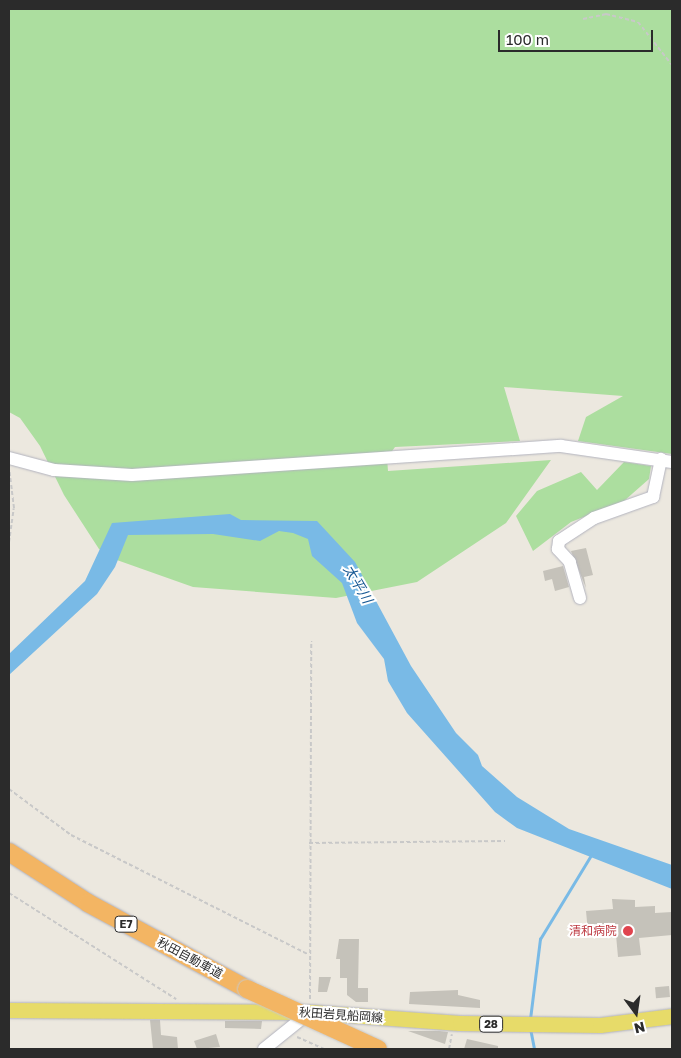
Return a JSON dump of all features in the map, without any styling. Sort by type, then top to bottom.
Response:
[{"type":"highway","name":"秋田自動車道","points":[[9,852],[88,903],[246,989],[378,1049]]},
{"type":"main road","name":"秋田岩見船岡線","points":[[9,1010],[192,1009],[310,1012],[460,1023],[608,1025],[672,1016]]},
{"type":"street","points":[[9,458],[54,470],[132,475],[561,446],[667,461],[653,497],[594,518],[559,541],[558,549],[570,562],[580,598]]},
{"type":"street","points":[[264,1049],[289,1033],[310,1012]]},
{"type":"path","points":[[584,19],[606,14],[638,22],[672,65]]},
{"type":"path","points":[[9,466],[14,508],[9,542]]},
{"type":"path","points":[[310,1012],[308,954],[311,641]]},
{"type":"path","points":[[9,789],[71,835],[308,954]]},
{"type":"path","points":[[309,843],[505,842]]},
{"type":"path","points":[[9,893],[192,1009]]},
{"type":"path","points":[[289,1033],[324,1049]]},
{"type":"green space","points":[[9,9],[672,9],[672,454],[578,441],[586,417],[623,396],[504,387],[520,441],[395,447],[387,458],[388,471],[551,460],[506,523],[417,582],[336,598],[193,587],[114,559],[99,549],[64,495],[40,446],[20,418],[9,412]]},
{"type":"green space","points":[[624,462],[651,466],[649,479],[624,501],[571,522],[533,551],[516,516],[537,491],[581,472],[597,490]]},
{"type":"water","name":"太平川","points":[[230,514],[241,520],[317,521],[355,562],[411,666],[456,733],[478,755],[482,766],[517,797],[569,829],[672,865],[672,889],[517,828],[495,812],[407,713],[388,681],[384,659],[357,623],[342,583],[312,556],[308,539],[293,533],[279,531],[260,541],[213,534],[128,535],[115,567],[97,594],[9,675],[9,654],[85,581],[112,523]]},
{"type":"building","points":[[586,548],[593,575],[584,577],[586,588],[571,551]]},
{"type":"building","points":[[563,566],[569,587],[555,591],[552,579],[545,581],[543,571]]},
{"type":"building","points":[[612,899],[635,900],[635,907],[655,906],[655,913],[672,912],[672,935],[639,938],[641,955],[618,957],[616,935],[588,932],[586,911],[613,909]]},
{"type":"building","points":[[339,939],[359,939],[358,988],[368,988],[368,1002],[356,1002],[347,995],[347,978],[340,978],[340,959],[336,959]]},
{"type":"building","points":[[319,977],[331,977],[327,992],[318,992]]},
{"type":"building","points":[[669,986],[670,997],[656,998],[655,987]]},
{"type":"building","points":[[458,990],[458,995],[480,1000],[480,1008],[409,1004],[410,992]]},
{"type":"building","points":[[150,1020],[160,1020],[161,1035],[177,1037],[178,1049],[153,1049]]},
{"type":"building","points":[[225,1021],[262,1021],[261,1029],[225,1028]]},
{"type":"building","points":[[408,1031],[439,1031],[448,1032],[445,1044]]},
{"type":"building","points":[[216,1034],[220,1047],[197,1049],[194,1041]]},
{"type":"building","points":[[467,1039],[498,1046],[498,1049],[464,1049]]},
{"type":"waterway","points":[[530,1019],[540,939],[591,855]]},
{"type":"waterway","points":[[530,1028],[534,1049]]},
{"type":"place","name":"清和病院","points":[[628,931]]}]
